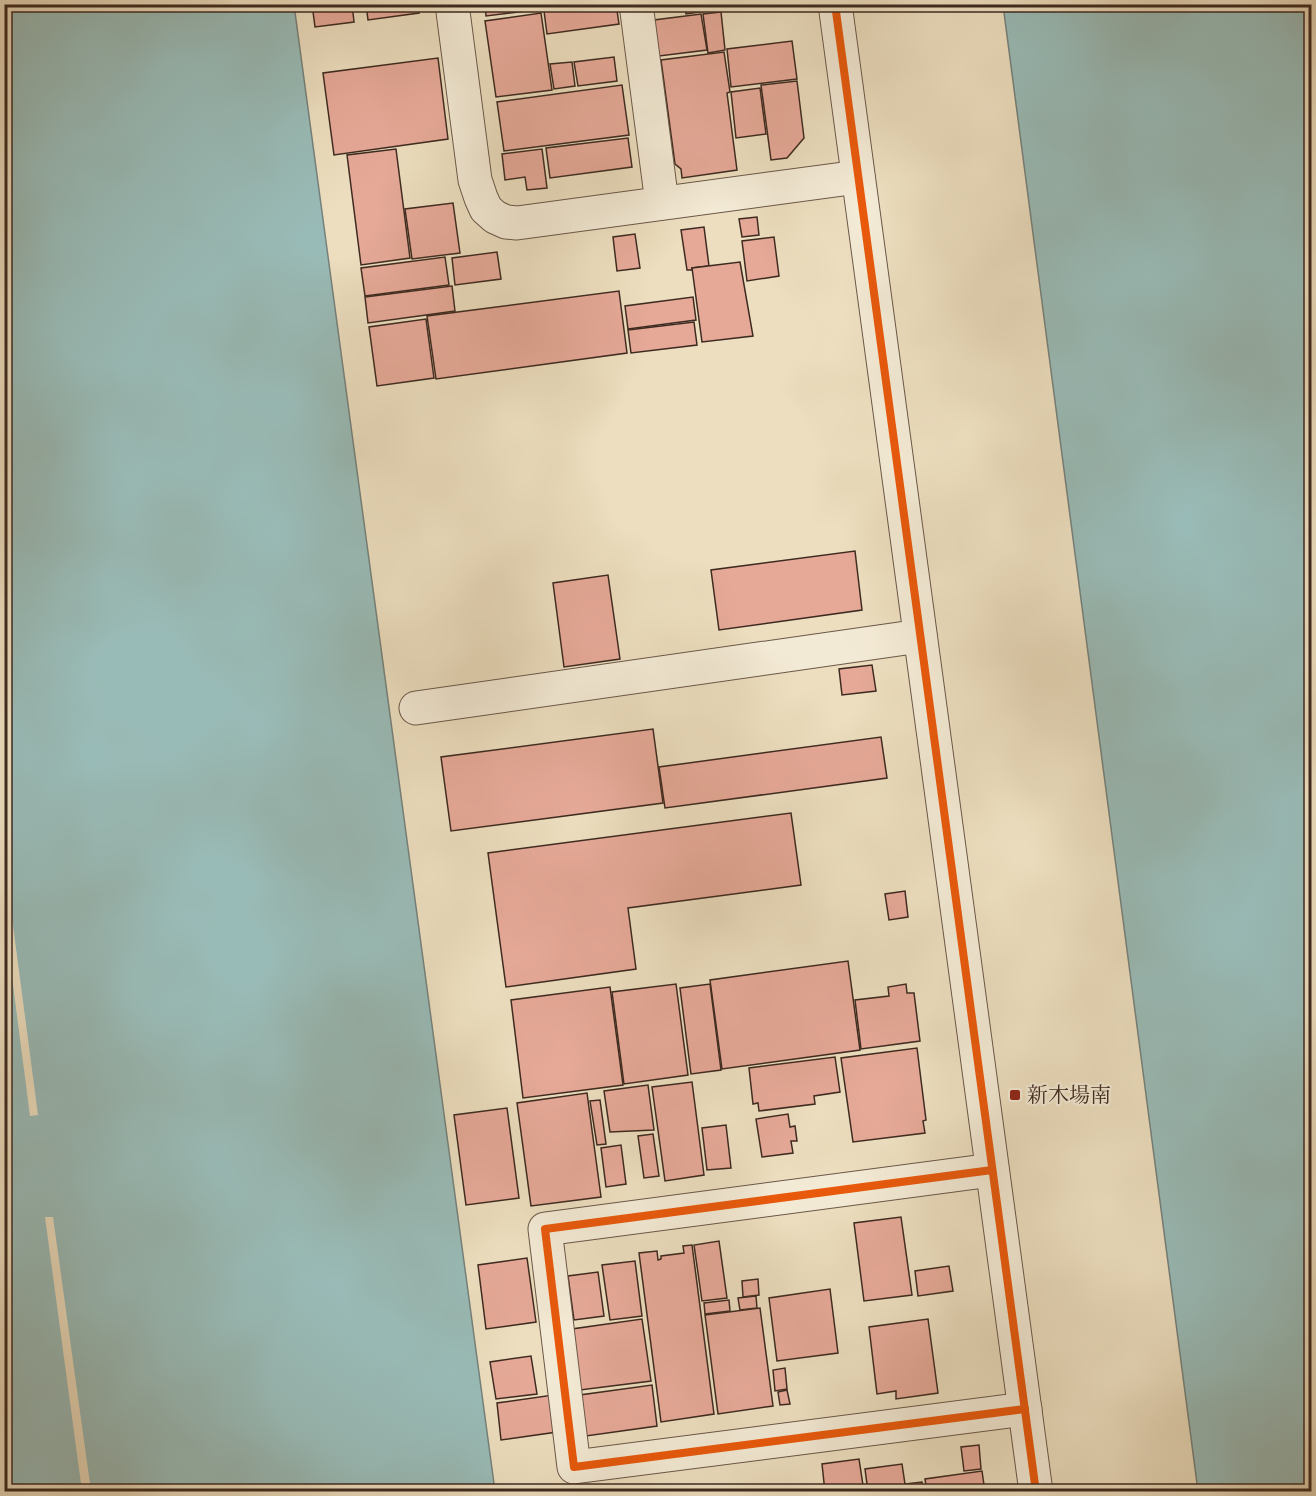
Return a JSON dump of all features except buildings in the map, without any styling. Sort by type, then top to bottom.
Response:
[{"type":"street","points":[[452,4],[475,180],[486,209],[495,217],[506,222],[517,223],[858,177]]},
{"type":"street","points":[[636,4],[662,203]]},
{"type":"street","points":[[835,4],[1036,1491]]},
{"type":"street","points":[[416,708],[920,636]]},
{"type":"street","points":[[992,1170],[545,1229],[574,1467],[1025,1409]]},
{"type":"water","points":[[5,5],[294,5],[495,1491],[5,1492]]},
{"type":"water","points":[[1003,5],[1311,5],[1311,1491],[1198,1491]]},
{"type":"pier","points":[[5,865],[38,1115],[30,1116],[5,923]]},
{"type":"pier","points":[[45,1217],[53,1217],[91,1491],[82,1491]]},
{"type":"cycle path","points":[[835,4],[1036,1492]]},
{"type":"cycle path","points":[[992,1170],[545,1229],[574,1467],[1025,1409]]},
{"type":"place","name":"新木場南","points":[[1015,1095]]}]
